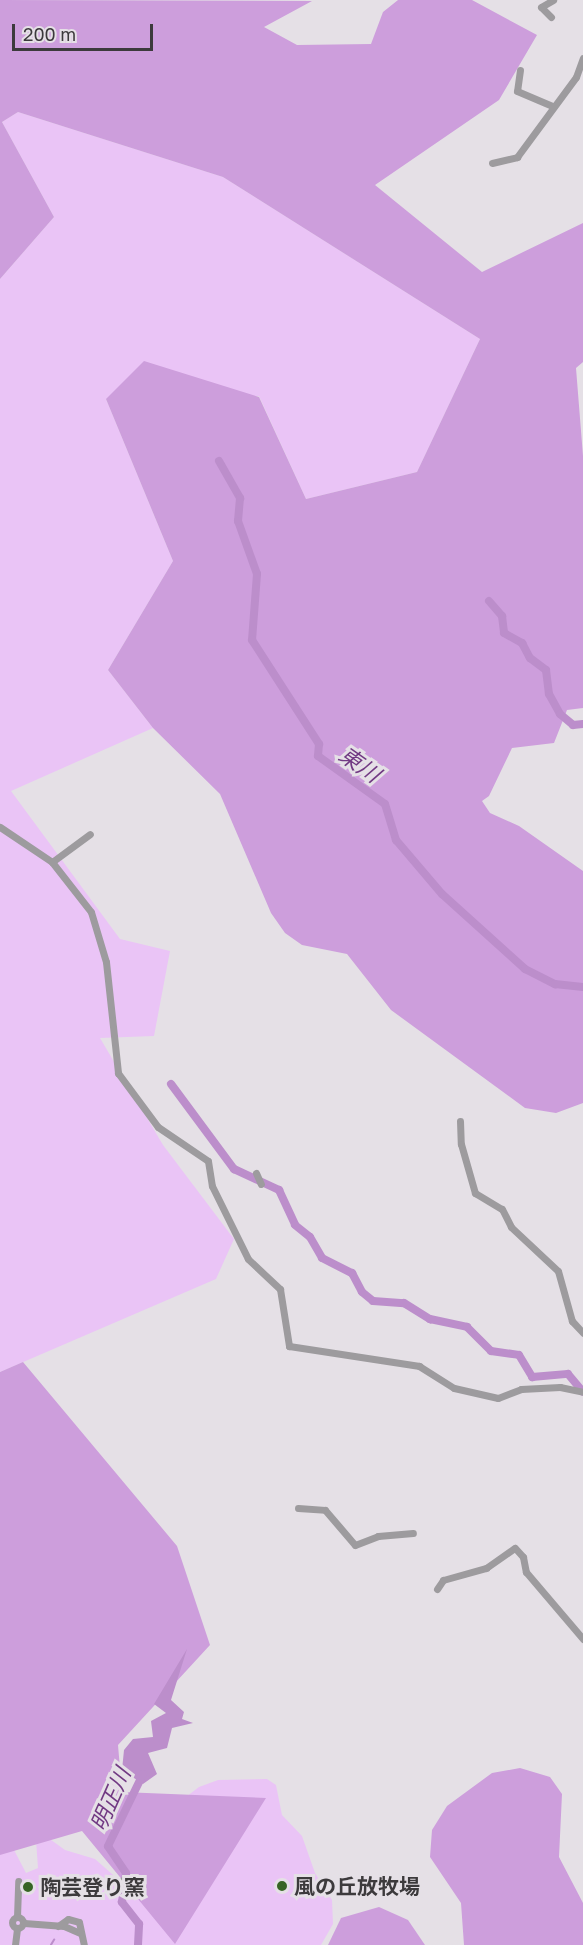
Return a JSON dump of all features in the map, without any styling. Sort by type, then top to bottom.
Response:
[{"type":"street","points":[[551,17],[541,7],[553,0]]},
{"type":"street","points":[[492,163],[517,157],[576,77],[583,58]]},
{"type":"street","points":[[520,70],[517,91],[553,106]]},
{"type":"street","points":[[0,827],[52,862],[87,905],[99,936],[118,1073],[158,1127],[208,1161],[212,1186],[248,1259],[280,1289],[289,1346],[419,1366],[454,1388],[498,1398],[521,1389],[560,1387],[581,1392]]},
{"type":"street","points":[[52,862],[90,834]]},
{"type":"street","points":[[460,1121],[461,1144],[476,1193],[502,1209],[511,1227],[558,1271],[572,1321],[583,1333]]},
{"type":"street","points":[[256,1173],[261,1184]]},
{"type":"street","points":[[298,1508],[326,1510],[355,1545],[378,1536],[413,1533]]},
{"type":"street","points":[[437,1589],[443,1580],[486,1568],[515,1548],[539,1590],[583,1639]]},
{"type":"street","points":[[123,1880],[132,1884]]},
{"type":"street","points":[[15,1945],[17,1928],[13,1923],[17,1917],[18,1881]]},
{"type":"street","points":[[17,1917],[24,1923],[58,1926],[80,1933],[84,1945]]},
{"type":"street","points":[[17,1928],[24,1923]]},
{"type":"shaded area","points":[[0,0],[312,1],[264,27],[297,45],[371,44],[383,12],[398,0],[472,0],[537,35],[499,100],[375,185],[482,272],[583,223],[583,362],[576,368],[583,456],[583,708],[567,710],[554,743],[512,748],[489,796],[482,801],[490,813],[519,826],[583,871],[583,1103],[556,1113],[525,1108],[391,1010],[347,954],[302,945],[285,933],[271,913],[220,794],[153,728],[108,670],[173,561],[106,399],[144,361],[259,397],[306,499],[417,472],[480,339],[223,177],[18,112],[2,122],[54,217],[0,279]]},
{"type":"shaded area","points":[[18,112],[223,177],[480,339],[417,472],[306,499],[259,396],[106,399],[173,561],[108,670],[153,728],[11,791],[120,939],[170,951],[154,1036],[100,1038],[163,1145],[234,1239],[216,1279],[0,1372],[0,279],[54,217],[2,122]]},
{"type":"shaded area","points":[[23,1362],[177,1546],[210,1645],[118,1745],[122,1792],[266,1798],[175,1944],[82,1831],[0,1855],[0,1372]]},
{"type":"shaded area","points":[[187,1649],[171,1700],[184,1712],[182,1719],[193,1723],[172,1728],[167,1748],[148,1753],[157,1774],[143,1784],[122,1770],[124,1750],[133,1739],[153,1737],[151,1721],[166,1713],[154,1704]]},
{"type":"shaded area","points":[[520,1768],[550,1777],[562,1794],[559,1857],[583,1903],[583,1945],[464,1945],[461,1903],[430,1857],[432,1830],[447,1806],[492,1773]]},
{"type":"shaded area","points":[[267,1779],[276,1785],[282,1815],[302,1836],[315,1873],[332,1900],[333,1924],[321,1945],[0,1945],[0,1836],[13,1848],[26,1873],[38,1868],[36,1840],[47,1837],[65,1850],[95,1859],[120,1881],[178,1803],[199,1787],[218,1780]]},
{"type":"shaded area","points":[[379,1907],[408,1920],[425,1945],[328,1945],[341,1918]]},
{"type":"waterway","name":"東川","points":[[219,461],[240,498],[238,521],[257,574],[252,640],[319,744],[318,756],[385,804],[396,840],[442,894],[525,969],[555,984],[583,987]]},
{"type":"waterway","points":[[489,601],[502,616],[504,633],[522,643],[530,658],[546,670],[549,694],[560,714],[573,725],[583,724]]},
{"type":"waterway","points":[[171,1084],[234,1169],[279,1190],[295,1225],[310,1237],[322,1258],[352,1273],[362,1292],[373,1301],[404,1303],[430,1319],[467,1327],[491,1351],[519,1355],[532,1377],[568,1374],[583,1392]]},
{"type":"waterway","name":"明正川","points":[[138,1945],[139,1924],[122,1902],[126,1873],[108,1846],[143,1774]]},
{"type":"waterway","points":[[51,1945],[54,1940]]},
{"type":"place","name":"風の丘放牧場","points":[[282,1886]]},
{"type":"place","name":"陶芸登り窯","points":[[28,1887]]}]
